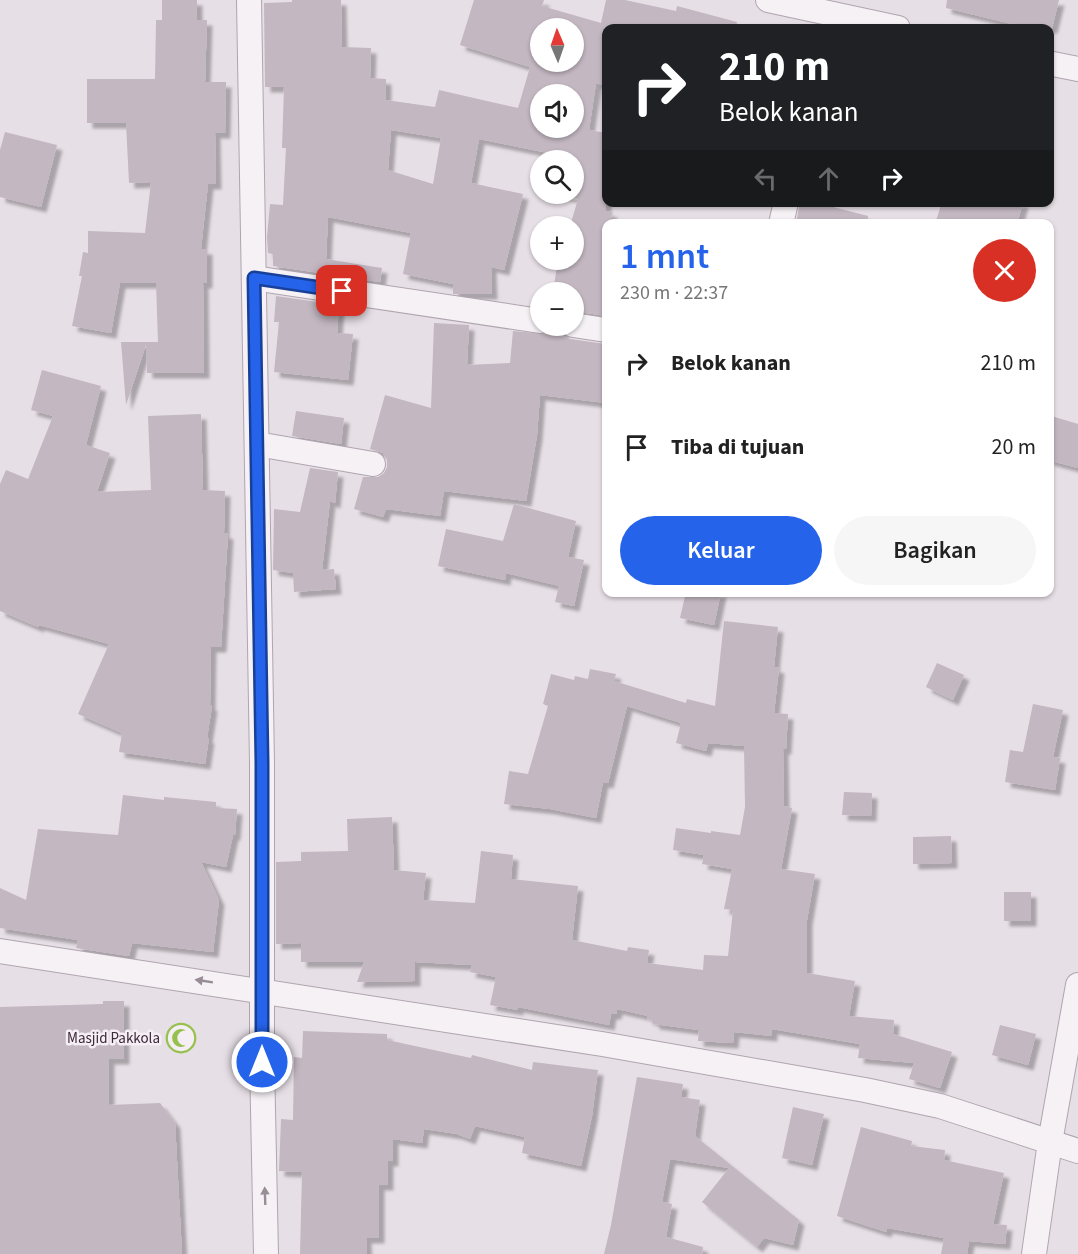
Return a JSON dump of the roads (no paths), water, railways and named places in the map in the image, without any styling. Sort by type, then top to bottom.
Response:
[{"type":"street","points":[[249,0],[262,763],[262,1114],[266,1254]]},
{"type":"street","points":[[768,0],[825,20],[862,24]]},
{"type":"street","points":[[1054,64],[1078,69]]},
{"type":"street","points":[[254,278],[530,319]]},
{"type":"street","points":[[584,327],[602,330]]},
{"type":"street","points":[[256,444],[373,464]]},
{"type":"street","points":[[0,951],[602,1044],[865,1090],[940,1106],[1078,1151]]},
{"type":"street","points":[[1034,1254],[1050,1142],[1074,1039],[1078,985]]},
{"type":"place","name":"Masjid Pakkola","points":[[181,1038]]}]
